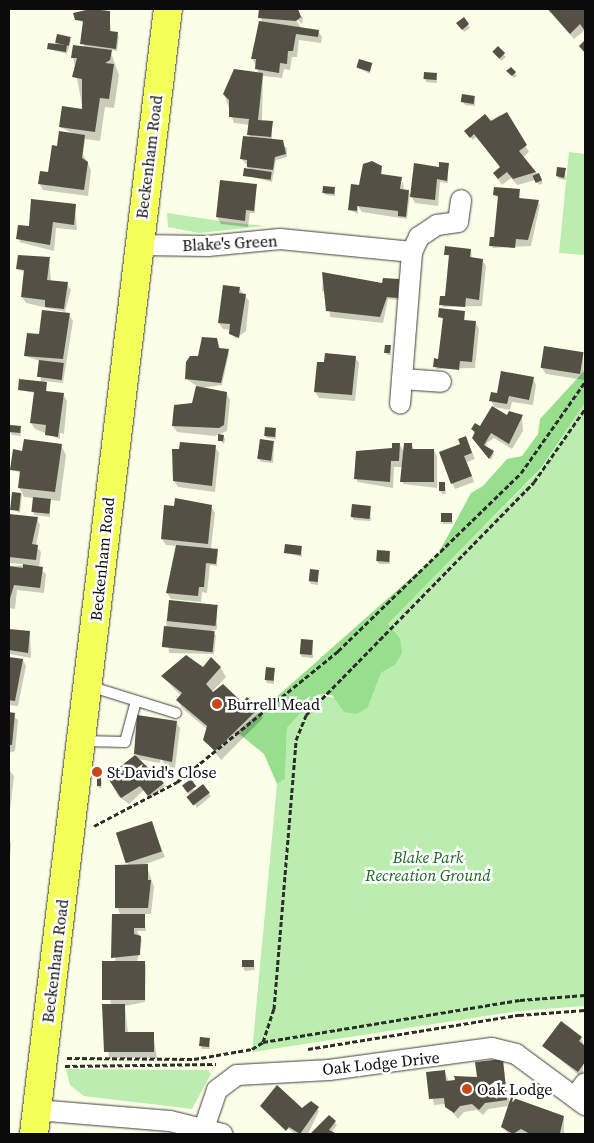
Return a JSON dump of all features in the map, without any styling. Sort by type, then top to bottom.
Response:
[{"type":"main road","name":"Beckenham Road","points":[[35,1122],[72,826],[138,244],[168,9]]},
{"type":"street","points":[[400,404],[412,252],[419,237],[437,225],[458,222],[461,200]]},
{"type":"street","name":"Blake's Green","points":[[138,244],[208,246],[280,239],[412,252]]},
{"type":"street","points":[[402,379],[441,382]]},
{"type":"street","name":"Oak Lodge Drive","points":[[209,1132],[217,1090],[237,1075],[365,1066],[492,1048],[516,1054],[582,1095]]},
{"type":"street","points":[[35,1122],[209,1132]]},
{"type":"lane","points":[[88,685],[176,713]]},
{"type":"lane","points":[[81,741],[125,742],[136,701]]},
{"type":"path","points":[[72,826],[103,823],[177,782],[338,651],[522,472],[585,382]]},
{"type":"path","points":[[263,1042],[274,1009],[296,740],[306,714],[534,482],[585,409]]},
{"type":"path","points":[[42,1062],[194,1059],[252,1049],[263,1042],[520,1000],[585,995]]},
{"type":"path","points":[[303,1050],[519,1015],[585,1010]]},
{"type":"path","points":[[42,1062],[196,1067],[225,1062]]},
{"type":"green space","points":[[569,152],[585,154],[585,255],[559,253]]},
{"type":"green space","points":[[167,213],[265,226],[199,233],[168,227]]},
{"type":"green space","points":[[585,370],[585,403],[541,468],[388,624],[400,638],[402,653],[395,665],[381,673],[368,707],[357,714],[344,712],[332,695],[318,694],[287,728],[285,779],[277,784],[264,754],[237,732],[438,554],[471,493],[483,486],[507,459],[522,456],[538,434],[540,419]]},
{"type":"green space","name":"Blake Park Recreation Ground","points":[[585,403],[585,1006],[518,1011],[252,1052],[277,784],[285,779],[287,728],[318,694],[368,707],[381,673],[395,665],[400,638],[388,624],[541,469]]},
{"type":"green space","points":[[66,1069],[208,1070],[211,1074],[192,1109],[84,1096],[70,1085]]},
{"type":"building","points":[[91,9],[110,11],[110,31],[118,32],[116,49],[80,44],[83,21],[75,20],[73,13]]},
{"type":"building","points":[[259,9],[298,9],[301,17],[296,21],[258,18]]},
{"type":"building","points":[[548,9],[585,9],[585,31],[580,24],[570,34]]},
{"type":"building","points":[[464,17],[469,24],[462,30],[456,23]]},
{"type":"building","points":[[259,21],[319,30],[318,37],[296,34],[293,51],[288,51],[287,64],[280,63],[279,73],[255,69],[256,59],[251,59]]},
{"type":"building","points":[[57,34],[71,37],[69,46],[55,43]]},
{"type":"building","points":[[585,40],[585,53],[579,46]]},
{"type":"building","points":[[48,43],[67,45],[66,52],[47,49]]},
{"type":"building","points":[[73,45],[112,50],[110,60],[105,63],[114,64],[109,99],[100,98],[95,132],[59,127],[62,106],[82,109],[82,79],[72,77],[77,58],[71,58]]},
{"type":"building","points":[[498,46],[505,53],[499,59],[492,52]]},
{"type":"building","points":[[359,59],[372,63],[370,72],[356,68]]},
{"type":"building","points":[[511,67],[516,72],[512,76],[506,71]]},
{"type":"building","points":[[234,69],[263,73],[258,120],[273,121],[271,137],[247,135],[249,119],[229,117],[229,100],[223,94]]},
{"type":"building","points":[[424,72],[437,73],[436,80],[424,79]]},
{"type":"building","points":[[462,94],[475,96],[474,104],[461,102]]},
{"type":"building","points":[[507,112],[527,145],[519,151],[536,172],[513,179],[507,172],[498,179],[493,173],[500,167],[474,134],[470,138],[464,131],[485,114],[491,121]]},
{"type":"building","points":[[59,131],[85,135],[82,158],[88,162],[84,190],[38,184],[40,171],[48,172],[52,145],[57,146]]},
{"type":"building","points":[[243,136],[283,140],[286,154],[275,157],[273,170],[247,167],[247,160],[240,159]]},
{"type":"building","points":[[372,161],[382,166],[381,174],[402,177],[400,189],[409,190],[406,217],[398,216],[398,211],[357,206],[357,211],[348,210],[351,184],[359,185],[363,164]]},
{"type":"building","points":[[439,162],[449,163],[447,181],[437,179],[435,200],[410,197],[414,163],[439,167]]},
{"type":"building","points":[[557,167],[566,168],[564,178],[556,176]]},
{"type":"building","points":[[244,168],[272,172],[271,180],[243,176]]},
{"type":"building","points":[[539,173],[542,180],[536,183],[533,176]]},
{"type":"building","points":[[220,180],[257,184],[254,211],[246,210],[245,221],[216,217]]},
{"type":"building","points":[[323,186],[335,187],[334,194],[322,193]]},
{"type":"building","points":[[494,187],[520,189],[519,198],[539,200],[528,240],[516,239],[515,248],[489,246],[490,237],[494,237],[498,196],[493,195]]},
{"type":"building","points":[[31,199],[76,204],[74,225],[53,222],[50,245],[16,239],[18,225],[29,226]]},
{"type":"building","points":[[445,246],[471,249],[470,257],[483,259],[479,300],[466,298],[465,307],[439,305],[440,296],[445,296],[449,255],[444,255]]},
{"type":"building","points":[[18,255],[50,257],[47,280],[68,282],[64,309],[45,307],[45,300],[21,297],[24,270],[16,269]]},
{"type":"building","points":[[322,272],[382,283],[383,278],[399,279],[398,298],[387,297],[380,317],[326,311]]},
{"type":"building","points":[[223,285],[240,287],[239,293],[246,294],[239,338],[229,334],[230,324],[218,323]]},
{"type":"building","points":[[439,308],[465,311],[464,320],[476,321],[472,362],[460,361],[459,370],[433,367],[434,358],[438,359],[443,318],[438,317]]},
{"type":"building","points":[[42,310],[70,313],[63,359],[24,356],[27,333],[39,334]]},
{"type":"building","points":[[202,337],[217,338],[219,348],[229,349],[221,383],[185,379],[186,362],[190,356],[198,356]]},
{"type":"building","points":[[385,345],[391,345],[390,353],[384,353]]},
{"type":"building","points":[[544,346],[584,352],[580,374],[541,368]]},
{"type":"building","points":[[325,353],[356,356],[352,395],[314,392],[317,362],[324,362]]},
{"type":"building","points":[[39,360],[64,363],[62,380],[37,377]]},
{"type":"building","points":[[501,371],[534,377],[529,400],[509,396],[507,404],[489,401],[491,392],[497,393]]},
{"type":"building","points":[[19,379],[47,382],[46,391],[64,393],[58,437],[45,435],[46,425],[30,423],[34,392],[18,390]]},
{"type":"building","points":[[196,386],[227,392],[224,425],[219,428],[172,426],[174,405],[192,403]]},
{"type":"building","points":[[492,406],[507,415],[509,411],[523,415],[509,444],[491,433],[484,445],[494,451],[489,459],[472,438],[475,432],[471,429],[475,423],[480,426]]},
{"type":"building","points":[[10,425],[21,426],[20,433],[9,432]]},
{"type":"building","points":[[265,427],[276,428],[275,437],[264,436]]},
{"type":"building","points":[[218,434],[224,435],[223,441],[218,441]]},
{"type":"building","points":[[466,436],[472,453],[464,456],[472,476],[451,484],[439,452],[460,444],[458,439]]},
{"type":"building","points":[[24,439],[62,444],[55,492],[18,488],[20,471],[10,470],[13,449],[22,451]]},
{"type":"building","points":[[260,439],[274,441],[271,461],[257,459]]},
{"type":"building","points":[[180,442],[216,445],[212,486],[173,481],[172,449],[179,449]]},
{"type":"building","points":[[392,443],[400,443],[399,461],[391,461],[390,482],[354,479],[356,451],[392,448]]},
{"type":"building","points":[[404,443],[412,443],[412,449],[434,449],[434,482],[400,482]]},
{"type":"building","points":[[439,482],[445,482],[445,491],[439,491]]},
{"type":"building","points":[[12,492],[21,493],[19,511],[10,510]]},
{"type":"building","points":[[33,497],[51,499],[49,514],[31,512]]},
{"type":"building","points":[[175,498],[212,505],[208,544],[161,539],[164,505],[174,506]]},
{"type":"building","points":[[352,504],[371,506],[370,519],[351,517]]},
{"type":"building","points":[[441,513],[452,513],[452,522],[441,522]]},
{"type":"building","points":[[9,514],[38,517],[32,544],[38,545],[36,560],[9,557]]},
{"type":"building","points":[[285,544],[302,546],[301,555],[284,553]]},
{"type":"building","points":[[176,545],[218,549],[216,564],[206,563],[204,587],[199,587],[198,596],[166,593]]},
{"type":"building","points":[[377,550],[390,551],[389,562],[376,561]]},
{"type":"building","points":[[23,564],[43,567],[40,588],[14,585],[9,602],[9,566],[23,568]]},
{"type":"building","points":[[310,569],[319,570],[318,582],[309,581]]},
{"type":"building","points":[[169,600],[218,605],[216,626],[167,621]]},
{"type":"building","points":[[164,626],[215,631],[213,652],[162,647]]},
{"type":"building","points":[[9,629],[30,631],[28,653],[9,650]]},
{"type":"building","points":[[301,639],[313,640],[312,655],[300,654]]},
{"type":"building","name":"Burrell Mead","points":[[186,655],[203,667],[211,657],[221,667],[206,684],[213,692],[223,684],[242,702],[247,697],[259,708],[215,751],[203,740],[207,726],[176,700],[182,693],[161,676]]},
{"type":"building","points":[[9,657],[23,659],[15,701],[9,700]]},
{"type":"building","points":[[266,667],[275,668],[274,681],[265,680]]},
{"type":"building","points":[[9,712],[15,713],[12,745],[9,745]]},
{"type":"building","points":[[137,715],[177,721],[172,762],[134,754]]},
{"type":"building","points":[[135,755],[164,783],[148,796],[140,786],[121,798],[107,777]]},
{"type":"building","points":[[97,777],[101,777],[101,786],[97,786]]},
{"type":"building","points":[[191,779],[196,786],[187,793],[182,785]]},
{"type":"building","points":[[203,784],[210,793],[193,806],[186,797]]},
{"type":"building","points":[[152,821],[162,851],[126,863],[116,833]]},
{"type":"building","points":[[148,864],[148,880],[151,880],[148,908],[115,908],[115,865]]},
{"type":"building","points":[[112,914],[145,914],[145,928],[134,928],[134,934],[141,936],[140,955],[111,958]]},
{"type":"building","points":[[242,960],[254,960],[254,967],[242,967]]},
{"type":"building","points":[[102,961],[145,961],[145,1000],[102,1000]]},
{"type":"building","points":[[102,1004],[125,1004],[125,1032],[154,1032],[154,1052],[104,1052]]},
{"type":"building","points":[[561,1021],[582,1037],[579,1041],[585,1046],[585,1062],[578,1072],[542,1046]]},
{"type":"building","points":[[200,1037],[210,1038],[209,1047],[199,1046]]},
{"type":"building","name":"Oak Lodge","points":[[503,1059],[507,1100],[485,1103],[479,1110],[472,1104],[460,1106],[454,1113],[445,1107],[444,1098],[429,1099],[426,1072],[445,1070],[446,1081],[455,1080],[454,1076],[477,1077],[475,1062]]},
{"type":"building","points":[[277,1085],[302,1108],[311,1101],[319,1107],[300,1134],[289,1127],[286,1131],[260,1106]]},
{"type":"building","points":[[511,1097],[564,1116],[560,1133],[530,1134],[521,1129],[513,1134],[501,1127]]},
{"type":"building","points":[[329,1115],[336,1121],[329,1130],[337,1134],[310,1134]]},
{"type":"place","name":"Burrell Mead","points":[[217,704]]},
{"type":"place","name":"St David's Close","points":[[97,772]]},
{"type":"place","name":"Oak Lodge","points":[[467,1089]]}]
